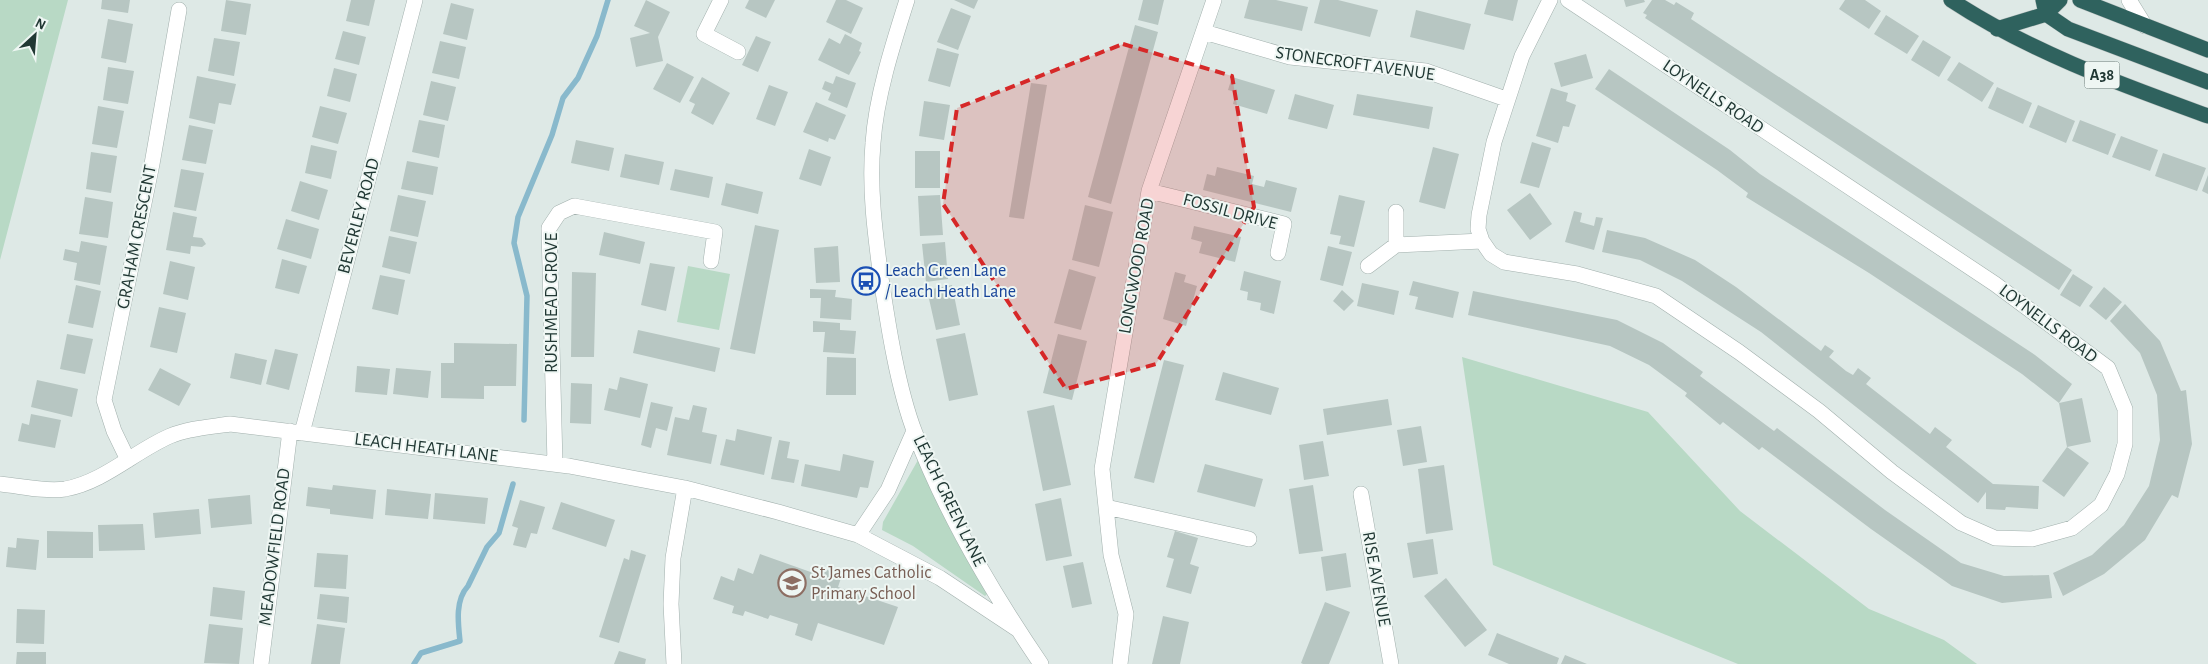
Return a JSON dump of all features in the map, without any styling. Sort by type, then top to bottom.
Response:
[{"type":"highway","name":"A38","points":[[1951,0],[1997,29],[2046,53],[2208,116]]},
{"type":"highway","points":[[1997,29],[2060,0]]},
{"type":"highway","points":[[2080,0],[2208,50]]},
{"type":"highway","points":[[2044,7],[2068,29],[2208,82]]},
{"type":"street","name":"BEVERLEY ROAD","points":[[296,432],[415,0]]},
{"type":"street","points":[[721,0],[704,34],[738,52]]},
{"type":"street","name":"LEACH GREEN LANE","points":[[906,0],[882,88],[873,142],[872,217],[894,348],[914,431],[930,470],[977,562],[1041,664]]},
{"type":"street","name":"LONGWOOD ROAD","points":[[1120,664],[1126,614],[1111,555],[1102,468],[1149,191],[1214,0]]},
{"type":"street","points":[[1368,266],[1396,246],[1482,242],[1478,229],[1479,215],[1494,142],[1506,99],[1522,56],[1550,0]]},
{"type":"street","name":"LOYNELLS ROAD","points":[[1482,242],[1491,254],[1504,262],[1577,274],[1656,296],[1739,352],[1819,411],[1892,472],[1961,523],[1995,538],[2032,539],[2072,528],[2101,505],[2117,474],[2125,444],[2125,409],[2108,368],[1995,284],[1568,0]]},
{"type":"street","points":[[2129,0],[2145,26]]},
{"type":"street","name":"GRAHAM CRESCENT","points":[[128,460],[114,431],[104,400],[152,164],[179,10]]},
{"type":"street","name":"STONECROFT AVENUE","points":[[1204,32],[1290,57],[1426,71],[1506,99]]},
{"type":"street","name":"FOSSIL DRIVE","points":[[1149,191],[1284,224],[1278,253]]},
{"type":"street","name":"RUSHMEAD GROVE","points":[[555,464],[549,228],[559,213],[574,206],[715,232],[711,261]]},
{"type":"street","points":[[1396,212],[1396,246]]},
{"type":"street","name":"LEACH HEATH LANE","points":[[0,484],[40,489],[64,489],[87,482],[170,436],[196,428],[230,424],[555,464],[685,488],[832,526],[858,535],[940,578],[1017,628]]},
{"type":"street","points":[[858,535],[888,490],[914,431]]},
{"type":"street","name":"MEADOWFIELD ROAD","points":[[261,664],[296,432]]},
{"type":"street","points":[[674,664],[671,604],[673,558],[685,488]]},
{"type":"street","name":"RISE AVENUE","points":[[1361,494],[1391,664]]},
{"type":"street","points":[[1106,507],[1249,539]]},
{"type":"highlighted area","points":[[1123,44],[1232,76],[1254,207],[1156,364],[1066,389],[943,204],[957,108]]},
{"type":"green space","points":[[0,0],[68,0],[0,260]]},
{"type":"green space","points":[[688,266],[730,274],[719,330],[677,322]]},
{"type":"green space","points":[[1462,357],[1648,412],[1740,511],[1869,609],[1944,640],[1977,664],[1738,664],[1493,565]]},
{"type":"green space","points":[[918,460],[955,538],[988,593],[985,596],[913,546],[882,530],[883,522]]},
{"type":"building","points":[[102,0],[130,0],[128,13],[101,9]]},
{"type":"building","points":[[226,0],[251,4],[246,35],[221,31]]},
{"type":"building","points":[[351,0],[375,0],[369,26],[346,21]]},
{"type":"building","points":[[646,0],[670,12],[658,37],[663,61],[636,67],[630,38],[650,33],[634,26]]},
{"type":"building","points":[[749,0],[775,0],[766,18],[745,8]]},
{"type":"building","points":[[836,0],[846,0],[863,8],[851,34],[826,22]]},
{"type":"building","points":[[954,0],[978,0],[974,9]]},
{"type":"building","points":[[1143,0],[1164,0],[1158,25],[1138,20]]},
{"type":"building","points":[[1249,0],[1276,0],[1308,7],[1302,31],[1244,18]]},
{"type":"building","points":[[1320,0],[1338,0],[1378,10],[1370,37],[1314,23]]},
{"type":"building","points":[[1488,0],[1518,0],[1513,21],[1484,14]]},
{"type":"building","points":[[1624,0],[1644,0],[1645,2],[1626,7]]},
{"type":"building","points":[[1652,0],[1665,0],[1674,5],[1676,2],[1694,13],[1691,19],[2072,270],[2059,290],[1645,18],[1647,15],[1643,13]]},
{"type":"building","points":[[1845,0],[1865,0],[1881,11],[1869,29],[1839,9]]},
{"type":"building","points":[[451,3],[474,9],[467,40],[443,34]]},
{"type":"building","points":[[951,8],[971,16],[958,50],[937,42]]},
{"type":"building","points":[[1416,10],[1471,24],[1464,50],[1410,37]]},
{"type":"building","points":[[1886,15],[1919,36],[1907,54],[1874,34]]},
{"type":"building","points":[[108,19],[133,24],[126,63],[101,58]]},
{"type":"building","points":[[1135,25],[1158,32],[1111,204],[1088,197]]},
{"type":"building","points":[[343,31],[366,37],[359,65],[335,59]]},
{"type":"building","points":[[845,34],[862,43],[859,51],[861,52],[849,75],[818,60],[829,38],[840,44]]},
{"type":"building","points":[[756,36],[771,42],[758,72],[742,65]]},
{"type":"building","points":[[214,38],[240,42],[234,76],[208,71]]},
{"type":"building","points":[[1923,40],[1951,57],[1939,77],[1911,60]]},
{"type":"building","points":[[440,41],[466,47],[459,79],[432,73]]},
{"type":"building","points":[[937,48],[959,54],[950,87],[928,81]]},
{"type":"building","points":[[1586,54],[1593,78],[1561,87],[1554,63]]},
{"type":"building","points":[[1959,62],[1994,83],[1982,102],[1947,80]]},
{"type":"building","points":[[667,63],[694,77],[680,103],[653,89]]},
{"type":"building","points":[[108,67],[134,71],[128,104],[103,100]]},
{"type":"building","points":[[334,68],[357,74],[350,102],[327,96]]},
{"type":"building","points":[[1609,69],[1730,150],[1760,174],[2035,355],[2072,384],[2059,403],[2022,374],[1869,273],[1746,197],[1748,193],[1717,170],[1595,89]]},
{"type":"building","points":[[197,76],[236,84],[231,105],[219,103],[215,124],[189,118]]},
{"type":"building","points":[[836,76],[856,83],[847,108],[828,100],[831,93],[822,89],[825,81],[833,84]]},
{"type":"building","points":[[702,77],[730,93],[713,125],[691,113],[695,104],[689,101]]},
{"type":"building","points":[[1232,77],[1275,90],[1267,114],[1233,104],[1236,92],[1228,90]]},
{"type":"building","points":[[431,81],[456,87],[448,121],[423,115]]},
{"type":"building","points":[[1031,83],[1047,85],[1024,219],[1009,217]]},
{"type":"building","points":[[769,85],[788,92],[775,126],[756,119]]},
{"type":"building","points":[[1997,87],[2032,103],[2023,124],[1988,108]]},
{"type":"building","points":[[1551,88],[1568,93],[1566,101],[1576,105],[1569,127],[1563,126],[1558,143],[1536,136]]},
{"type":"building","points":[[1295,94],[1334,105],[1327,129],[1288,119]]},
{"type":"building","points":[[1357,94],[1433,107],[1429,129],[1353,115]]},
{"type":"building","points":[[924,101],[950,105],[944,140],[919,136]]},
{"type":"building","points":[[816,102],[846,115],[835,140],[829,138],[828,142],[803,132]]},
{"type":"building","points":[[2038,105],[2075,121],[2066,143],[2029,127]]},
{"type":"building","points":[[98,106],[124,111],[117,148],[92,144]]},
{"type":"building","points":[[320,106],[347,113],[338,144],[312,137]]},
{"type":"building","points":[[419,120],[445,125],[439,158],[412,152]]},
{"type":"building","points":[[2080,120],[2116,134],[2108,155],[2072,141]]},
{"type":"building","points":[[189,125],[213,130],[206,164],[182,160]]},
{"type":"building","points":[[2121,136],[2158,150],[2150,171],[2112,157]]},
{"type":"building","points":[[576,140],[614,148],[609,171],[571,163]]},
{"type":"building","points":[[1532,142],[1551,148],[1539,188],[1520,183]]},
{"type":"building","points":[[311,145],[337,151],[331,179],[305,173]]},
{"type":"building","points":[[1433,147],[1459,154],[1445,209],[1419,202]]},
{"type":"building","points":[[809,149],[831,157],[821,186],[799,179]]},
{"type":"building","points":[[915,151],[940,151],[940,188],[915,188]]},
{"type":"building","points":[[91,152],[117,156],[111,193],[86,189]]},
{"type":"building","points":[[2163,153],[2206,168],[2197,191],[2155,176]]},
{"type":"building","points":[[625,154],[664,162],[659,185],[620,177]]},
{"type":"building","points":[[407,161],[438,167],[433,195],[401,189]]},
{"type":"building","points":[[1217,167],[1254,176],[1252,184],[1264,187],[1266,180],[1297,188],[1291,212],[1203,190],[1207,174],[1215,176]]},
{"type":"building","points":[[181,169],[204,173],[196,211],[174,207]]},
{"type":"building","points":[[675,169],[713,177],[709,198],[670,190]]},
{"type":"building","points":[[2208,175],[2208,194],[2202,191]]},
{"type":"building","points":[[300,181],[328,190],[319,220],[291,211]]},
{"type":"building","points":[[726,183],[763,192],[758,214],[721,205]]},
{"type":"building","points":[[1530,193],[1552,224],[1530,240],[1507,210]]},
{"type":"building","points":[[398,195],[426,201],[418,237],[390,231]]},
{"type":"building","points":[[940,195],[943,235],[920,236],[918,196]]},
{"type":"building","points":[[1339,195],[1365,201],[1354,247],[1339,244],[1341,236],[1330,234]]},
{"type":"building","points":[[85,197],[113,202],[108,238],[79,234]]},
{"type":"building","points":[[1085,205],[1113,212],[1099,267],[1072,260]]},
{"type":"building","points":[[1574,211],[1582,213],[1580,222],[1594,226],[1596,217],[1603,218],[1594,250],[1565,242]]},
{"type":"building","points":[[173,212],[197,217],[193,237],[202,238],[206,244],[202,247],[191,246],[190,254],[166,250]]},
{"type":"building","points":[[286,219],[319,229],[311,259],[277,249]]},
{"type":"building","points":[[755,225],[779,230],[755,354],[730,349]]},
{"type":"building","points":[[1194,226],[1241,237],[1235,262],[1199,253],[1202,242],[1191,239]]},
{"type":"building","points":[[1607,230],[1645,238],[1695,260],[1736,287],[1821,351],[1825,345],[1834,351],[1829,357],[1846,371],[1853,375],[1858,368],[1871,378],[1866,384],[1930,434],[1935,427],[1952,440],[1946,447],[1993,484],[2039,486],[2038,509],[2006,507],[2005,510],[1986,509],[1986,492],[1978,503],[1761,332],[1682,281],[1640,260],[1602,252]]},
{"type":"building","points":[[604,232],[645,242],[640,264],[599,255]]},
{"type":"building","points":[[389,236],[417,242],[410,274],[382,267]]},
{"type":"building","points":[[81,241],[107,246],[100,285],[74,280],[77,263],[63,260],[65,249],[79,252]]},
{"type":"building","points":[[945,242],[948,279],[926,282],[922,244]]},
{"type":"building","points":[[838,246],[840,282],[816,283],[814,248]]},
{"type":"building","points":[[1328,246],[1352,252],[1343,286],[1320,280]]},
{"type":"building","points":[[282,259],[307,266],[299,294],[275,288]]},
{"type":"building","points":[[170,261],[195,267],[188,300],[163,294]]},
{"type":"building","points":[[650,263],[675,267],[666,311],[641,305]]},
{"type":"building","points":[[1069,269],[1096,277],[1081,330],[1054,323]]},
{"type":"building","points":[[1244,271],[1281,281],[1274,314],[1260,310],[1261,303],[1247,300],[1248,292],[1240,290]]},
{"type":"building","points":[[572,272],[596,273],[594,357],[571,357]]},
{"type":"building","points":[[1175,272],[1186,275],[1184,282],[1197,286],[1186,326],[1163,319]]},
{"type":"building","points":[[2073,274],[2093,287],[2080,307],[2060,295]]},
{"type":"building","points":[[380,275],[405,280],[398,315],[372,309]]},
{"type":"building","points":[[1413,281],[1459,292],[1453,318],[1415,309],[1418,297],[1409,295]]},
{"type":"building","points":[[1362,283],[1399,291],[1394,315],[1357,306]]},
{"type":"building","points":[[76,285],[101,291],[93,328],[68,323]]},
{"type":"building","points":[[952,285],[960,325],[936,330],[927,290]]},
{"type":"building","points":[[2104,287],[2122,302],[2106,320],[2089,306]]},
{"type":"building","points":[[810,289],[836,290],[835,297],[852,299],[851,320],[820,318],[821,298],[810,298]]},
{"type":"building","points":[[1342,290],[1354,301],[1344,311],[1333,301]]},
{"type":"building","points":[[1473,291],[1617,320],[1663,343],[1703,372],[1700,376],[1774,431],[1777,428],[1885,510],[1961,563],[2004,576],[2049,575],[2052,598],[2002,603],[1952,586],[1871,529],[1762,447],[1759,450],[1723,422],[1720,425],[1685,396],[1687,393],[1649,365],[1610,346],[1468,315]]},
{"type":"building","points":[[2125,304],[2160,341],[2181,391],[2186,390],[2192,444],[2178,498],[2172,495],[2145,540],[2104,574],[2063,596],[2053,573],[2092,555],[2124,525],[2149,486],[2160,440],[2157,395],[2140,353],[2110,321]]},
{"type":"building","points":[[159,307],[186,313],[177,353],[150,347]]},
{"type":"building","points":[[813,321],[840,323],[840,330],[856,331],[854,354],[823,352],[825,332],[813,332]]},
{"type":"building","points":[[638,330],[720,348],[715,372],[633,353]]},
{"type":"building","points":[[965,333],[978,395],[949,401],[936,339]]},
{"type":"building","points":[[67,334],[93,339],[85,374],[60,369]]},
{"type":"building","points":[[1058,334],[1087,341],[1072,400],[1043,393]]},
{"type":"building","points":[[454,343],[517,344],[516,386],[484,386],[484,399],[441,398],[441,363],[454,363]]},
{"type":"building","points":[[275,349],[298,354],[289,390],[266,384]]},
{"type":"building","points":[[235,353],[267,360],[261,385],[230,378]]},
{"type":"building","points":[[827,357],[856,358],[856,395],[826,395]]},
{"type":"building","points":[[1164,360],[1184,365],[1154,483],[1134,478]]},
{"type":"building","points":[[357,366],[390,369],[387,395],[355,392]]},
{"type":"building","points":[[160,368],[191,384],[179,406],[148,390]]},
{"type":"building","points":[[396,368],[431,371],[428,398],[393,394]]},
{"type":"building","points":[[1223,372],[1279,388],[1271,415],[1215,400]]},
{"type":"building","points":[[620,377],[648,384],[640,418],[604,410],[609,388],[617,390]]},
{"type":"building","points":[[37,380],[78,389],[72,417],[31,407]]},
{"type":"building","points":[[571,383],[592,384],[591,424],[570,423]]},
{"type":"building","points":[[2082,398],[2091,442],[2067,447],[2059,403]]},
{"type":"building","points":[[1388,399],[1392,425],[1327,435],[1323,409]]},
{"type":"building","points":[[651,402],[673,407],[667,431],[656,428],[651,448],[641,445]]},
{"type":"building","points":[[693,405],[707,408],[702,432],[717,435],[711,464],[667,455],[675,417],[689,420]]},
{"type":"building","points":[[1054,405],[1071,485],[1043,491],[1027,411]]},
{"type":"building","points":[[31,414],[61,420],[55,448],[18,441],[22,423],[29,425]]},
{"type":"building","points":[[1421,426],[1427,462],[1403,466],[1397,430]]},
{"type":"building","points":[[737,429],[772,437],[764,475],[720,465],[726,439],[735,441]]},
{"type":"building","points":[[779,440],[790,442],[787,458],[799,460],[794,483],[771,479]]},
{"type":"building","points":[[1323,441],[1329,476],[1304,480],[1299,445]]},
{"type":"building","points":[[2067,447],[2089,463],[2064,497],[2042,481]]},
{"type":"building","points":[[843,454],[874,461],[868,488],[860,487],[857,498],[801,486],[805,464],[840,471]]},
{"type":"building","points":[[1205,464],[1263,479],[1255,507],[1197,492]]},
{"type":"building","points":[[1444,465],[1453,530],[1426,534],[1418,469]]},
{"type":"building","points":[[333,485],[376,490],[373,519],[330,514],[330,509],[306,506],[308,487],[332,490]]},
{"type":"building","points":[[1313,485],[1323,551],[1299,554],[1289,489]]},
{"type":"building","points":[[387,489],[431,494],[428,519],[385,515]]},
{"type":"building","points":[[435,493],[488,498],[485,524],[433,519]]},
{"type":"building","points":[[250,495],[252,524],[211,528],[208,499]]},
{"type":"building","points":[[1061,498],[1072,556],[1046,561],[1035,504]]},
{"type":"building","points":[[520,500],[545,507],[537,534],[531,533],[526,548],[513,545],[518,528],[512,526]]},
{"type":"building","points":[[561,502],[615,520],[606,547],[552,529]]},
{"type":"building","points":[[199,509],[201,534],[155,538],[153,513]]},
{"type":"building","points":[[143,524],[145,550],[99,551],[98,525]]},
{"type":"building","points":[[47,531],[93,532],[93,558],[47,558]]},
{"type":"building","points":[[1175,531],[1198,538],[1190,564],[1199,567],[1191,594],[1166,587],[1174,559],[1167,557]]},
{"type":"building","points":[[17,538],[39,540],[36,570],[6,567],[8,547],[16,548]]},
{"type":"building","points":[[1433,539],[1438,574],[1413,578],[1407,543]]},
{"type":"building","points":[[631,550],[646,555],[619,643],[599,637],[624,558],[629,560]]},
{"type":"building","points":[[317,553],[348,555],[346,589],[314,587]]},
{"type":"building","points":[[1346,553],[1351,587],[1326,591],[1321,557]]},
{"type":"building","points":[[760,554],[819,575],[821,568],[842,575],[838,587],[898,607],[884,645],[818,623],[812,641],[795,635],[798,624],[770,615],[768,619],[745,611],[743,616],[732,613],[734,606],[713,599],[721,576],[734,581],[738,568],[753,574]]},
{"type":"building","points":[[1083,562],[1092,604],[1072,608],[1063,566]]},
{"type":"building","points":[[1446,578],[1487,630],[1465,647],[1424,596]]},
{"type":"building","points":[[213,587],[245,591],[242,620],[210,616]]},
{"type":"building","points":[[320,594],[349,597],[347,623],[317,619]]},
{"type":"building","points":[[1325,602],[1350,612],[1329,664],[1303,664],[1301,663]]},
{"type":"building","points":[[17,609],[45,610],[44,644],[16,643]]},
{"type":"building","points":[[1163,616],[1189,622],[1180,664],[1152,664]]},
{"type":"building","points":[[209,624],[243,628],[239,664],[204,663]]},
{"type":"building","points":[[317,624],[345,628],[340,664],[311,664]]},
{"type":"building","points":[[1497,633],[1559,658],[1557,664],[1509,664],[1488,655]]},
{"type":"building","points":[[619,651],[646,659],[645,664],[614,664]]},
{"type":"building","points":[[17,652],[46,652],[46,664],[16,664]]},
{"type":"building","points":[[1565,655],[1587,664],[1561,664]]},
{"type":"waterway","points":[[524,420],[527,296],[514,243],[518,217],[552,135],[563,98],[578,78],[597,36],[608,0]]},
{"type":"waterway","points":[[414,664],[421,653],[460,641],[458,612],[461,598],[487,547],[499,533],[513,484]]},
{"type":"place","name":"Leach Green Lane / Leach Heath Lane","points":[[866,281]]},
{"type":"place","name":"St James Catholic Primary School","points":[[792,583]]}]
